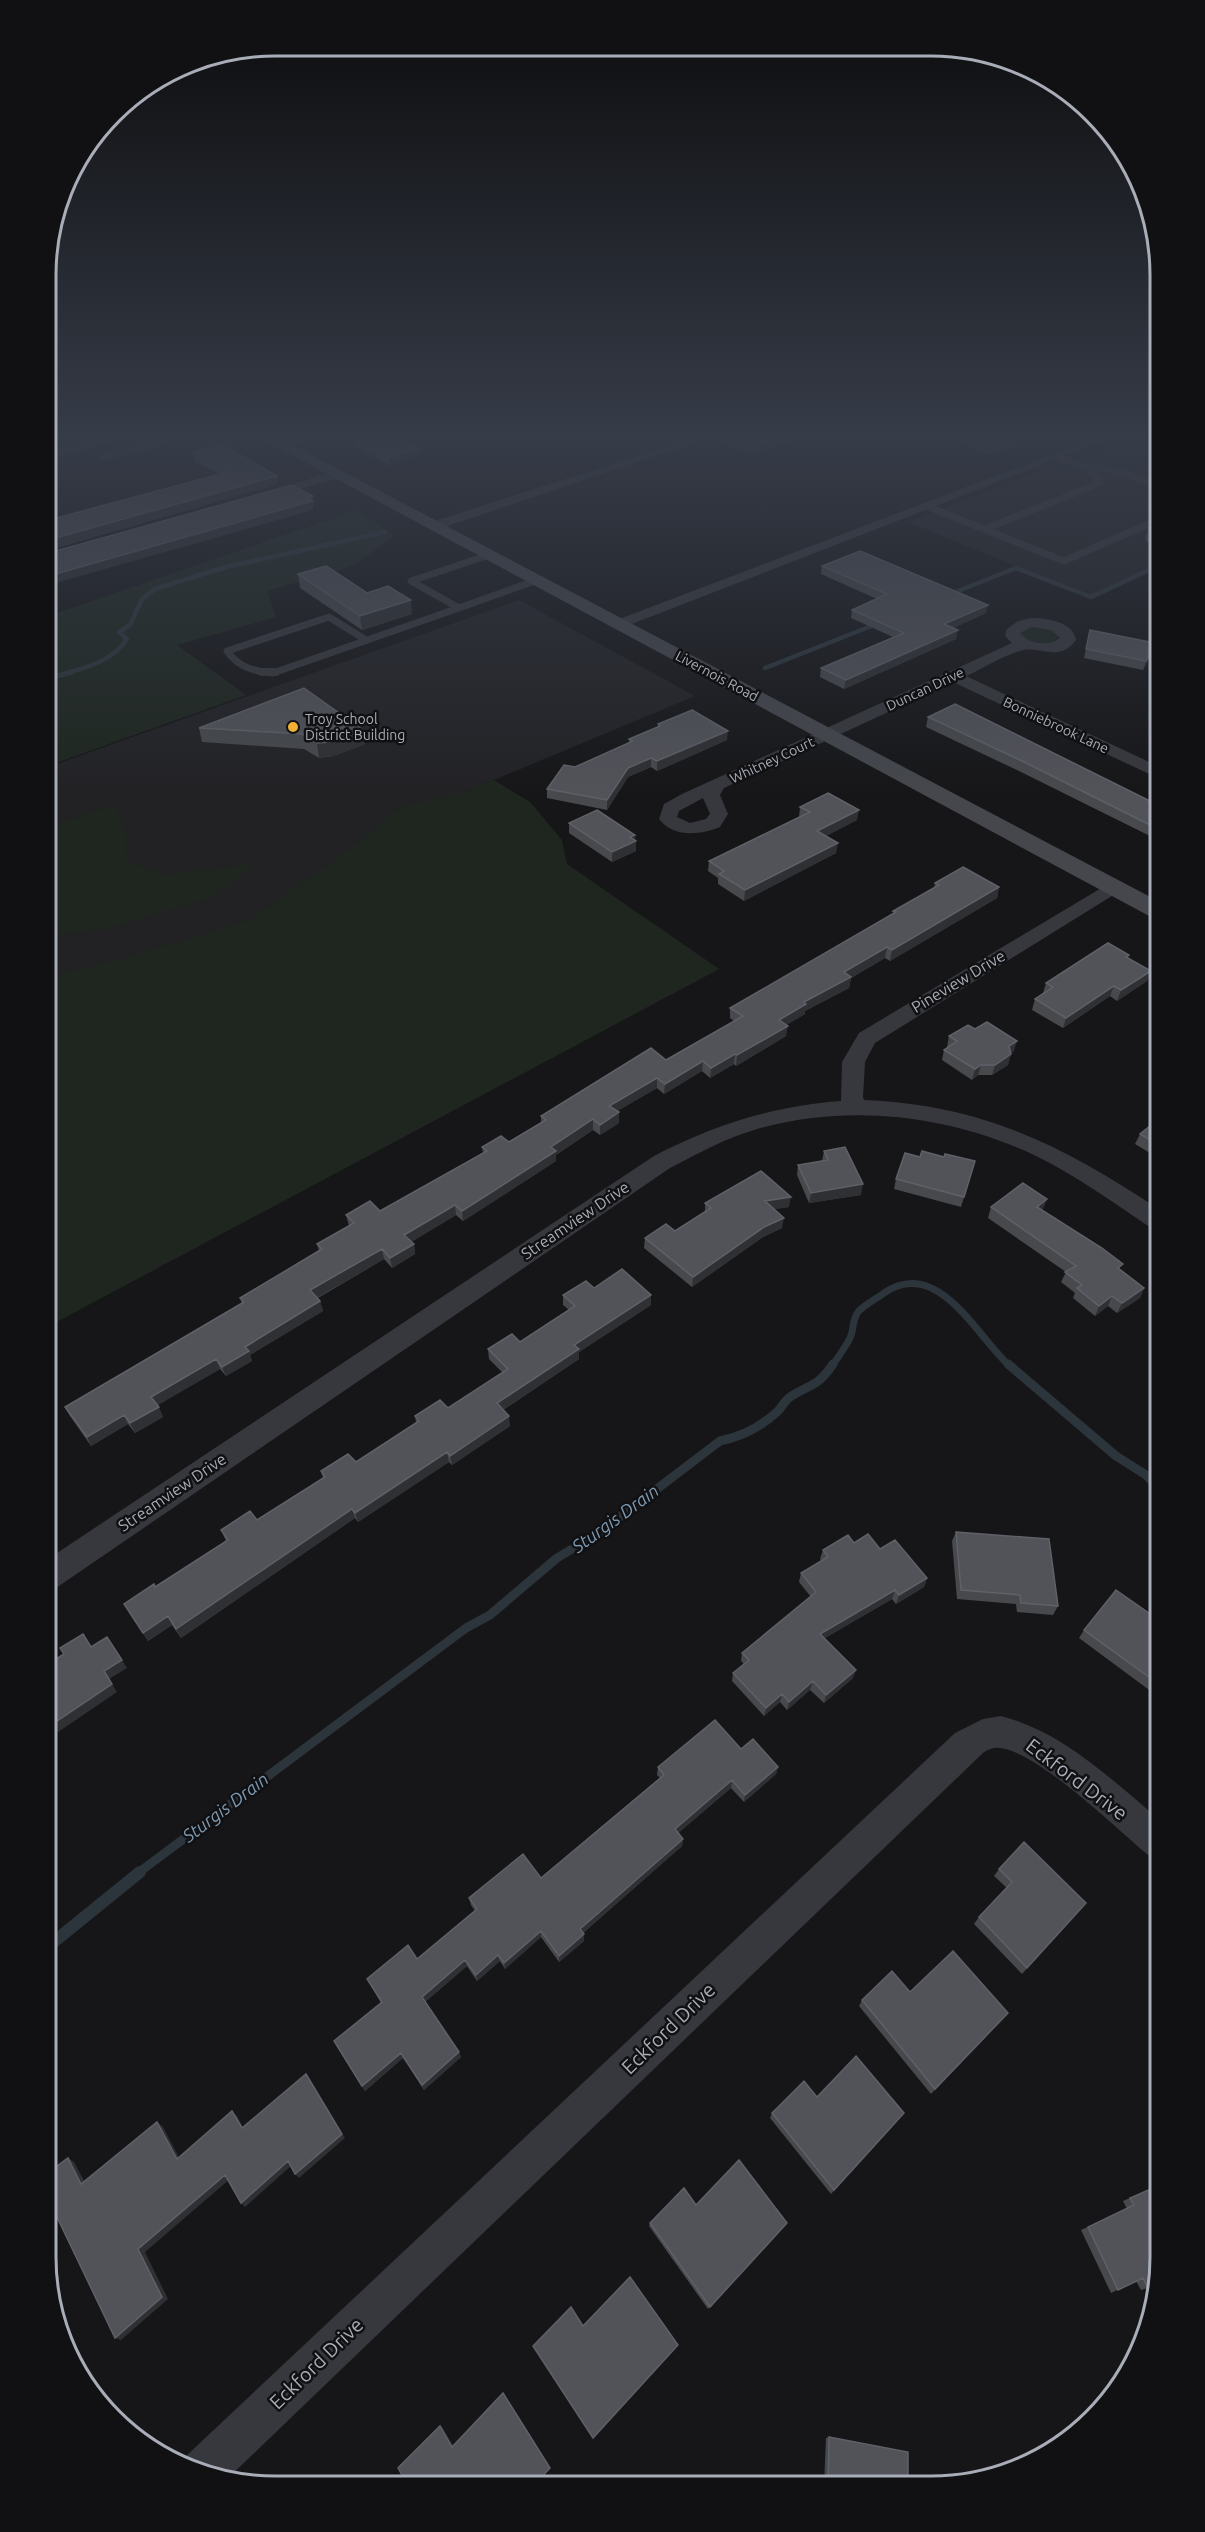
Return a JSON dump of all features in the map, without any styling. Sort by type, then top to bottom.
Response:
[{"type":"main road","name":"Livernois Road","points":[[497,559],[1150,907]]},
{"type":"street","points":[[619,624],[788,559]]},
{"type":"street","name":"Duncan Drive","points":[[826,734],[1023,644]]},
{"type":"street","name":"Bonniebrook Lane","points":[[952,676],[1150,769]]},
{"type":"street","name":"Whitney Court","points":[[717,785],[826,734]]},
{"type":"street","name":"Pineview Drive","points":[[853,1107],[850,1088],[852,1062],[867,1038],[1113,887]]},
{"type":"street","name":"Streamview Drive","points":[[56,1571],[684,1148],[724,1130],[761,1119],[801,1111],[853,1107],[922,1112],[1010,1135],[1074,1166],[1150,1215]]},
{"type":"street","name":"Eckford Drive","points":[[208,2466],[967,1744],[983,1734],[1000,1731],[1029,1740],[1150,1834]]},
{"type":"lane","points":[[459,608],[411,581],[477,559]]},
{"type":"lane","points":[[366,640],[329,617],[227,651],[233,661],[250,671],[273,673],[537,580]]},
{"type":"shaded area","points":[[214,559],[363,559],[355,565],[267,591],[276,617],[177,645],[246,695],[56,763],[56,613]]},
{"type":"shaded area","points":[[999,559],[1150,559],[1150,569],[1090,596]]},
{"type":"shaded area","points":[[519,600],[695,696],[463,793],[719,969],[56,1322],[56,764]]},
{"type":"shaded area","points":[[1031,627],[1052,630],[1059,636],[1057,639],[1043,643],[1020,635],[1020,632]]},
{"type":"shaded area","points":[[494,780],[530,802],[562,840],[567,864],[719,969],[56,1322],[56,974],[115,961],[250,920],[348,850],[403,806],[463,793]]},
{"type":"shaded area","points":[[115,805],[127,835],[126,861],[162,875],[255,864],[215,896],[107,929],[56,934],[56,823]]},
{"type":"building","points":[[56,559],[108,559],[56,574]]},
{"type":"building","points":[[839,559],[879,559],[988,605],[944,624],[958,630],[846,680],[821,668],[904,633],[852,610],[887,594],[822,566]]},
{"type":"building","points":[[326,566],[367,593],[388,586],[411,600],[360,616],[298,574]]},
{"type":"building","points":[[1090,630],[1150,642],[1150,653],[1146,661],[1086,649]]},
{"type":"building","points":[[304,688],[363,730],[330,742],[317,743],[302,734],[199,728]]},
{"type":"building","points":[[955,704],[1150,801],[1150,825],[1022,761],[928,717]]},
{"type":"building","points":[[692,710],[728,731],[657,761],[651,758],[628,768],[607,800],[547,789],[564,765],[575,767],[633,741],[629,739],[660,726],[658,724]]},
{"type":"building","points":[[828,793],[859,810],[817,831],[838,843],[745,890],[719,874],[724,871],[709,861],[810,812],[800,807]]},
{"type":"building","points":[[597,810],[635,835],[630,837],[636,841],[612,852],[569,823]]},
{"type":"building","points":[[963,867],[999,887],[892,950],[887,947],[844,972],[851,977],[804,1002],[806,1004],[779,1020],[788,1026],[711,1068],[703,1061],[665,1084],[657,1078],[609,1106],[619,1112],[600,1125],[593,1119],[551,1147],[556,1151],[462,1211],[455,1205],[404,1235],[414,1244],[390,1258],[382,1249],[310,1290],[320,1301],[245,1347],[249,1351],[222,1367],[216,1359],[151,1397],[159,1407],[130,1423],[124,1415],[87,1437],[65,1407],[244,1302],[240,1298],[322,1249],[317,1244],[354,1223],[346,1215],[370,1201],[380,1211],[487,1151],[482,1147],[501,1136],[509,1142],[546,1120],[541,1116],[651,1048],[666,1060],[743,1016],[730,1008],[896,912],[893,911],[939,885],[935,883]]},
{"type":"building","points":[[1108,943],[1129,955],[1126,957],[1150,970],[1121,990],[1114,986],[1066,1018],[1035,999],[1053,987],[1046,983]]},
{"type":"building","points":[[987,1022],[1017,1041],[1009,1046],[1011,1054],[995,1065],[981,1065],[975,1069],[944,1050],[957,1041],[949,1036],[968,1025],[975,1029]]},
{"type":"building","points":[[1150,1126],[1150,1140],[1140,1134]]},
{"type":"building","points":[[845,1147],[863,1184],[811,1193],[798,1165],[828,1160],[824,1151]]},
{"type":"building","points":[[922,1151],[944,1157],[945,1154],[975,1161],[964,1197],[896,1179],[905,1153],[920,1157]]},
{"type":"building","points":[[761,1171],[791,1197],[765,1201],[784,1218],[764,1227],[693,1277],[645,1238],[666,1224],[675,1231],[711,1208],[705,1203]]},
{"type":"building","points":[[1023,1183],[1047,1199],[1037,1207],[1102,1248],[1123,1264],[1118,1268],[1144,1288],[1122,1303],[1112,1296],[1099,1306],[1077,1288],[1082,1285],[1065,1272],[1076,1266],[991,1207]]},
{"type":"building","points":[[622,1269],[651,1295],[574,1345],[579,1349],[497,1403],[509,1416],[450,1456],[447,1452],[355,1513],[352,1509],[176,1629],[168,1616],[143,1633],[124,1604],[228,1540],[221,1530],[250,1511],[257,1520],[325,1477],[321,1471],[348,1454],[356,1462],[419,1421],[415,1416],[440,1400],[448,1408],[508,1369],[488,1349],[512,1334],[520,1342],[575,1306],[563,1295],[586,1281],[594,1288]]},
{"type":"building","points":[[956,1532],[1049,1539],[1058,1606],[1021,1603],[1020,1595],[961,1590]]},
{"type":"building","points":[[868,1534],[880,1549],[895,1540],[927,1578],[899,1595],[895,1590],[820,1634],[856,1670],[826,1695],[813,1681],[789,1702],[782,1694],[766,1708],[733,1673],[749,1660],[742,1653],[816,1592],[801,1573],[828,1557],[823,1550],[848,1535],[854,1543]]},
{"type":"building","points":[[1116,1590],[1150,1614],[1150,1678],[1084,1630]]},
{"type":"building","points":[[83,1634],[91,1647],[107,1637],[122,1660],[104,1671],[112,1684],[56,1722],[56,1659],[64,1654],[60,1648]]},
{"type":"building","points":[[715,1720],[741,1749],[753,1739],[778,1767],[745,1795],[732,1780],[675,1829],[683,1839],[580,1929],[584,1934],[559,1956],[541,1931],[504,1963],[498,1955],[476,1975],[465,1960],[422,1997],[459,2052],[422,2085],[401,2053],[362,2086],[334,2041],[382,2002],[367,1979],[408,1945],[417,1959],[477,1909],[469,1898],[523,1854],[541,1878],[664,1775],[658,1767]]},
{"type":"building","points":[[1024,1842],[1086,1903],[1027,1968],[979,1917],[1012,1882],[999,1869]]},
{"type":"building","points":[[953,1951],[1008,2013],[935,2089],[862,2000],[892,1971],[910,1992]]},
{"type":"building","points":[[856,2056],[904,2113],[834,2190],[772,2113],[804,2081],[817,2097]]},
{"type":"building","points":[[306,2074],[342,2134],[295,2174],[288,2161],[241,2203],[225,2175],[138,2249],[162,2297],[115,2338],[56,2215],[56,2167],[68,2158],[81,2184],[157,2122],[177,2159],[232,2111],[242,2128]]},
{"type":"building","points":[[739,2160],[787,2223],[710,2307],[650,2223],[684,2188],[696,2205]]},
{"type":"building","points":[[1150,2189],[1148,2286],[1143,2278],[1118,2290],[1088,2227],[1134,2205],[1130,2198]]},
{"type":"building","points":[[630,2277],[678,2345],[593,2438],[533,2346],[571,2307],[583,2326]]},
{"type":"building","points":[[503,2393],[550,2468],[542,2476],[402,2476],[398,2468],[440,2426],[452,2447]]},
{"type":"building","points":[[829,2437],[908,2452],[908,2476],[828,2476]]},
{"type":"waterway","points":[[67,673],[92,665],[116,652],[127,639],[119,632],[130,625],[142,599],[155,589],[226,567],[262,559]]},
{"type":"waterway","points":[[948,595],[1016,568],[1091,597],[1150,570]]},
{"type":"waterway","points":[[765,668],[879,623]]},
{"type":"waterway","points":[[56,676],[72,672]]},
{"type":"waterway","name":"Sturgis Drain","points":[[832,1366],[850,1338],[858,1312],[884,1293],[904,1284],[922,1285],[939,1292],[954,1304],[1008,1364]]},
{"type":"waterway","name":"Sturgis Drain","points":[[138,1873],[466,1628],[490,1615],[557,1558],[599,1533],[720,1441],[743,1434],[765,1421],[778,1411],[788,1398],[818,1381],[833,1364]]},
{"type":"waterway","name":"Sturgis Drain","points":[[1008,1364],[1116,1456],[1150,1479]]},
{"type":"waterway","name":"Sturgis Drain","points":[[56,1940],[140,1872]]},
{"type":"place","name":"Troy School District Building","points":[[293,727]]}]
